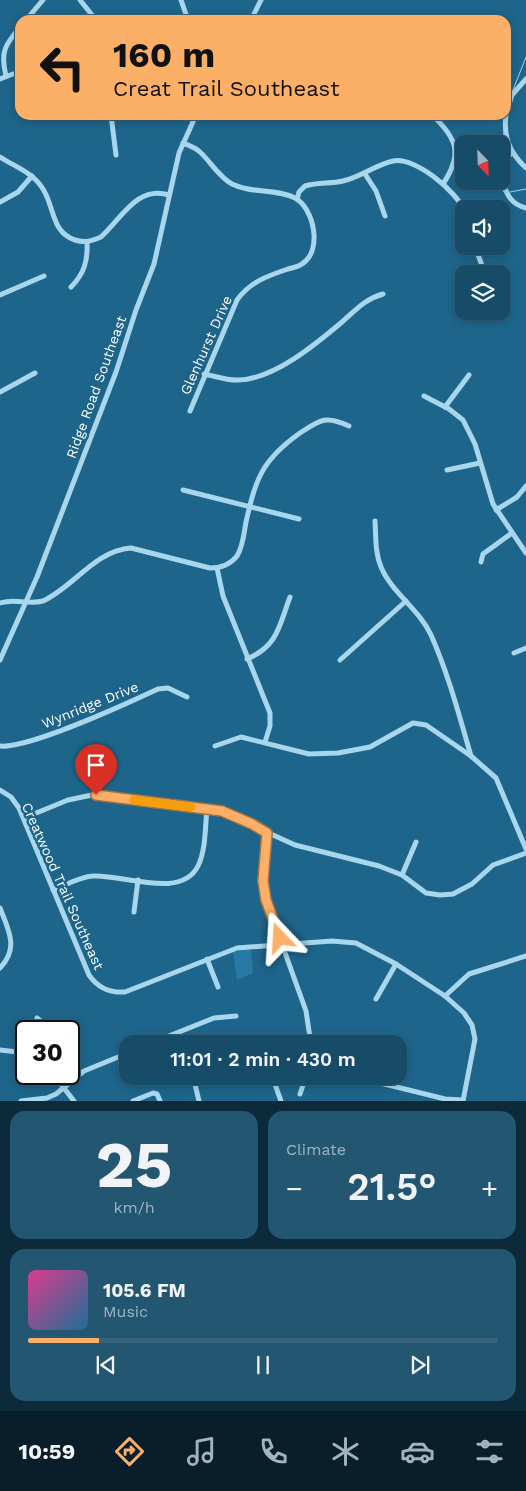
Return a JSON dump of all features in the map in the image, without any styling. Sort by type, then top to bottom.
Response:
[{"type":"street","points":[[30,15],[43,0]]},
{"type":"street","points":[[80,0],[92,15]]},
{"type":"street","points":[[181,0],[186,15]]},
{"type":"street","points":[[254,15],[261,0]]},
{"type":"street","points":[[6,76],[0,57],[3,48],[15,33]]},
{"type":"street","points":[[0,79],[15,75]]},
{"type":"street","points":[[511,98],[526,78]]},
{"type":"street","points":[[112,120],[116,154]]},
{"type":"street","name":"Ridge Road Southeast","points":[[0,660],[27,602],[112,384],[136,310],[154,264],[183,143],[194,120]]},
{"type":"street","points":[[437,120],[450,134],[454,145],[453,165],[443,184]]},
{"type":"street","points":[[505,120],[504,130],[512,153],[526,168]]},
{"type":"street","points":[[183,143],[200,151],[209,164],[232,184],[248,190],[278,192],[297,199],[299,192],[305,186],[315,183],[341,182],[365,174],[395,160],[406,162],[443,184],[459,200]]},
{"type":"street","points":[[0,157],[32,176],[44,189],[62,233],[73,240],[87,242],[101,237],[141,196],[153,192],[170,195]]},
{"type":"street","points":[[365,174],[376,191],[386,216]]},
{"type":"street","points":[[0,202],[18,192],[32,176]]},
{"type":"street","points":[[507,190],[515,205],[526,208]]},
{"type":"street","name":"Glenhurst Drive","points":[[190,411],[236,300],[261,278],[303,264],[309,256],[316,236],[315,229],[297,199]]},
{"type":"street","points":[[71,287],[83,272],[87,262],[87,242]]},
{"type":"street","points":[[0,295],[44,276]]},
{"type":"street","points":[[204,374],[237,380],[267,373],[324,337],[371,297],[383,294]]},
{"type":"street","points":[[0,392],[35,372]]},
{"type":"street","points":[[445,407],[469,375]]},
{"type":"street","points":[[424,396],[445,407],[463,420],[475,444],[496,510],[526,553]]},
{"type":"street","points":[[0,603],[16,599],[27,602],[40,602],[48,599],[97,560],[119,549],[131,548],[210,568],[217,568],[230,563],[238,555],[258,479],[269,459],[288,442],[319,421],[328,419],[349,426]]},
{"type":"street","points":[[447,470],[480,463]]},
{"type":"street","points":[[496,510],[517,497],[526,486]]},
{"type":"street","points":[[183,490],[299,518]]},
{"type":"street","points":[[375,521],[377,555],[381,568],[390,583],[421,617],[431,635],[452,692],[471,756]]},
{"type":"street","points":[[480,562],[483,554],[512,533]]},
{"type":"street","points":[[217,568],[223,596],[270,713],[270,726],[265,742]]},
{"type":"street","points":[[247,659],[270,646],[290,598]]},
{"type":"street","points":[[340,660],[406,601]]},
{"type":"street","points":[[514,653],[526,648]]},
{"type":"street","name":"Wynridge Drive","points":[[0,746],[11,747],[47,735],[158,689],[168,688],[186,697]]},
{"type":"street","points":[[215,746],[241,737],[309,754],[338,753],[370,747],[404,727],[419,723],[431,728],[471,756],[499,783],[526,849]]},
{"type":"street","name":"Creatwood Trail Southeast","points":[[0,790],[15,802],[24,818],[89,975],[105,990],[125,992],[237,948],[332,941],[350,942],[362,946],[396,964],[445,996],[464,1013],[472,1025],[475,1038],[463,1100]]},
{"type":"street","points":[[24,818],[68,800],[92,795],[222,811],[267,833],[295,844],[355,858],[402,876],[426,893],[453,894],[472,884],[493,865],[526,853]]},
{"type":"street","points":[[53,890],[92,876],[174,883],[192,874],[200,859],[207,809]]},
{"type":"street","points":[[267,833],[263,881],[266,900],[306,1011],[310,1035]]},
{"type":"street","points":[[402,876],[416,842]]},
{"type":"street","points":[[134,912],[138,880]]},
{"type":"street","points":[[0,908],[12,943],[8,958],[0,968]]},
{"type":"street","points":[[445,996],[469,974],[526,956]]},
{"type":"street","points":[[207,959],[218,987]]},
{"type":"street","points":[[376,999],[396,964]]},
{"type":"street","points":[[172,1035],[214,1018],[236,1016]]},
{"type":"street","points":[[0,1050],[15,1052]]},
{"type":"street","points":[[21,1101],[47,1098],[63,1089],[84,1071],[119,1056]]},
{"type":"street","points":[[60,1085],[74,1101]]},
{"type":"street","points":[[195,1085],[199,1101]]},
{"type":"street","points":[[275,1085],[281,1101]]},
{"type":"street","points":[[300,1094],[303,1085]]},
{"type":"street","points":[[388,1085],[445,1099],[463,1100]]},
{"type":"street","points":[[132,1101],[153,1093],[156,1094],[160,1101]]},
{"type":"shaded area","points":[[251,949],[253,973],[237,980],[233,952]]},
{"type":"waterway","points":[[513,90],[526,57]]},
{"type":"waterway","points":[[510,192],[526,189]]},
{"type":"slow traffic","points":[[134,800],[191,807]]},
{"type":"route","points":[[96,795],[222,811],[267,833],[263,881],[266,900],[280,938]]}]
